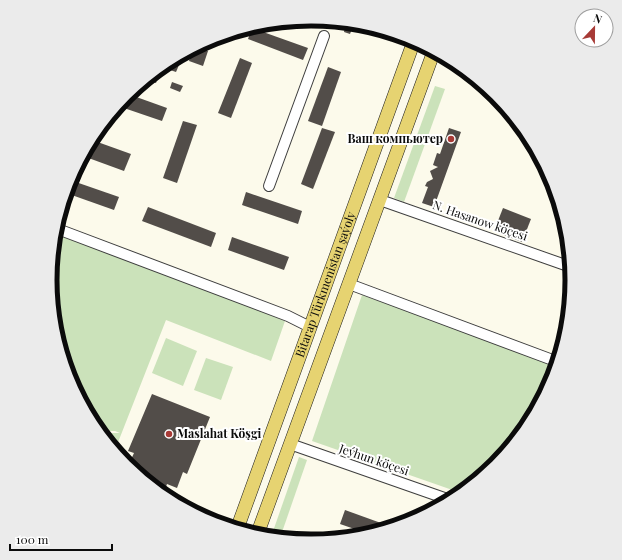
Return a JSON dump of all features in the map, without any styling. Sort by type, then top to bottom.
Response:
[{"type":"main road","name":"Bitarap Türkmenistan şaýoly","points":[[239,523],[412,47]]},
{"type":"main road","name":"Bitarap Türkmenistan şaýoly","points":[[259,529],[432,57]]},
{"type":"street","points":[[270,186],[324,36]]},
{"type":"street","name":"N. Hasanow köçesi","points":[[380,200],[564,265]]},
{"type":"street","points":[[62,231],[288,316],[310,327]]},
{"type":"street","points":[[349,284],[553,360]]},
{"type":"street","name":"Jeýhun köçesi","points":[[290,444],[442,497]]},
{"type":"green space","points":[[435,86],[445,89],[404,202],[394,198]]},
{"type":"green space","points":[[62,231],[285,321],[271,361],[166,320],[117,444],[108,433],[120,433],[115,431],[106,431],[83,392],[70,362],[62,330],[58,297],[57,280],[59,247]]},
{"type":"green space","points":[[362,295],[552,363],[531,407],[513,435],[491,460],[466,482],[453,490],[312,441]]},
{"type":"green space","points":[[166,338],[197,351],[183,386],[152,373]]},
{"type":"green space","points":[[206,358],[233,367],[221,400],[194,390]]},
{"type":"green space","points":[[299,457],[307,460],[282,532],[273,531]]},
{"type":"building","points":[[345,28],[352,29],[350,34],[344,32]]},
{"type":"building","points":[[261,31],[308,48],[303,60],[248,39],[250,34]]},
{"type":"building","points":[[204,50],[208,51],[203,66],[189,61],[190,57],[199,52]]},
{"type":"building","points":[[240,58],[252,63],[231,118],[218,113]]},
{"type":"building","points":[[180,63],[176,72],[169,70]]},
{"type":"building","points":[[328,67],[341,72],[322,126],[308,121]]},
{"type":"building","points":[[158,77],[156,83],[152,81]]},
{"type":"building","points":[[172,82],[183,86],[180,92],[170,88]]},
{"type":"building","points":[[135,97],[167,108],[162,121],[124,108]]},
{"type":"building","points":[[183,121],[197,125],[177,183],[163,178]]},
{"type":"building","points":[[322,128],[335,132],[313,189],[301,184]]},
{"type":"building","points":[[449,128],[461,132],[434,207],[422,203],[428,187],[425,186],[427,182],[433,179],[430,171],[438,167],[433,165],[437,153],[440,154]]},
{"type":"building","points":[[98,142],[131,154],[124,171],[88,158]]},
{"type":"building","points":[[76,182],[119,197],[114,210],[71,195]]},
{"type":"building","points":[[246,192],[302,211],[298,224],[242,205]]},
{"type":"building","points":[[148,207],[216,233],[211,247],[142,221]]},
{"type":"building","points":[[503,208],[531,219],[522,242],[494,231]]},
{"type":"building","points":[[232,237],[289,257],[284,270],[228,250]]},
{"type":"building","name":"Maslahat Köşgi","points":[[152,394],[210,417],[187,474],[183,472],[177,488],[167,484],[166,488],[156,482],[131,460],[134,453],[128,451]]},
{"type":"building","points":[[345,510],[383,524],[357,530],[340,524]]},
{"type":"place","name":"Ваш компьютер","points":[[451,139]]},
{"type":"place","name":"Maslahat Köşgi","points":[[169,434]]}]
